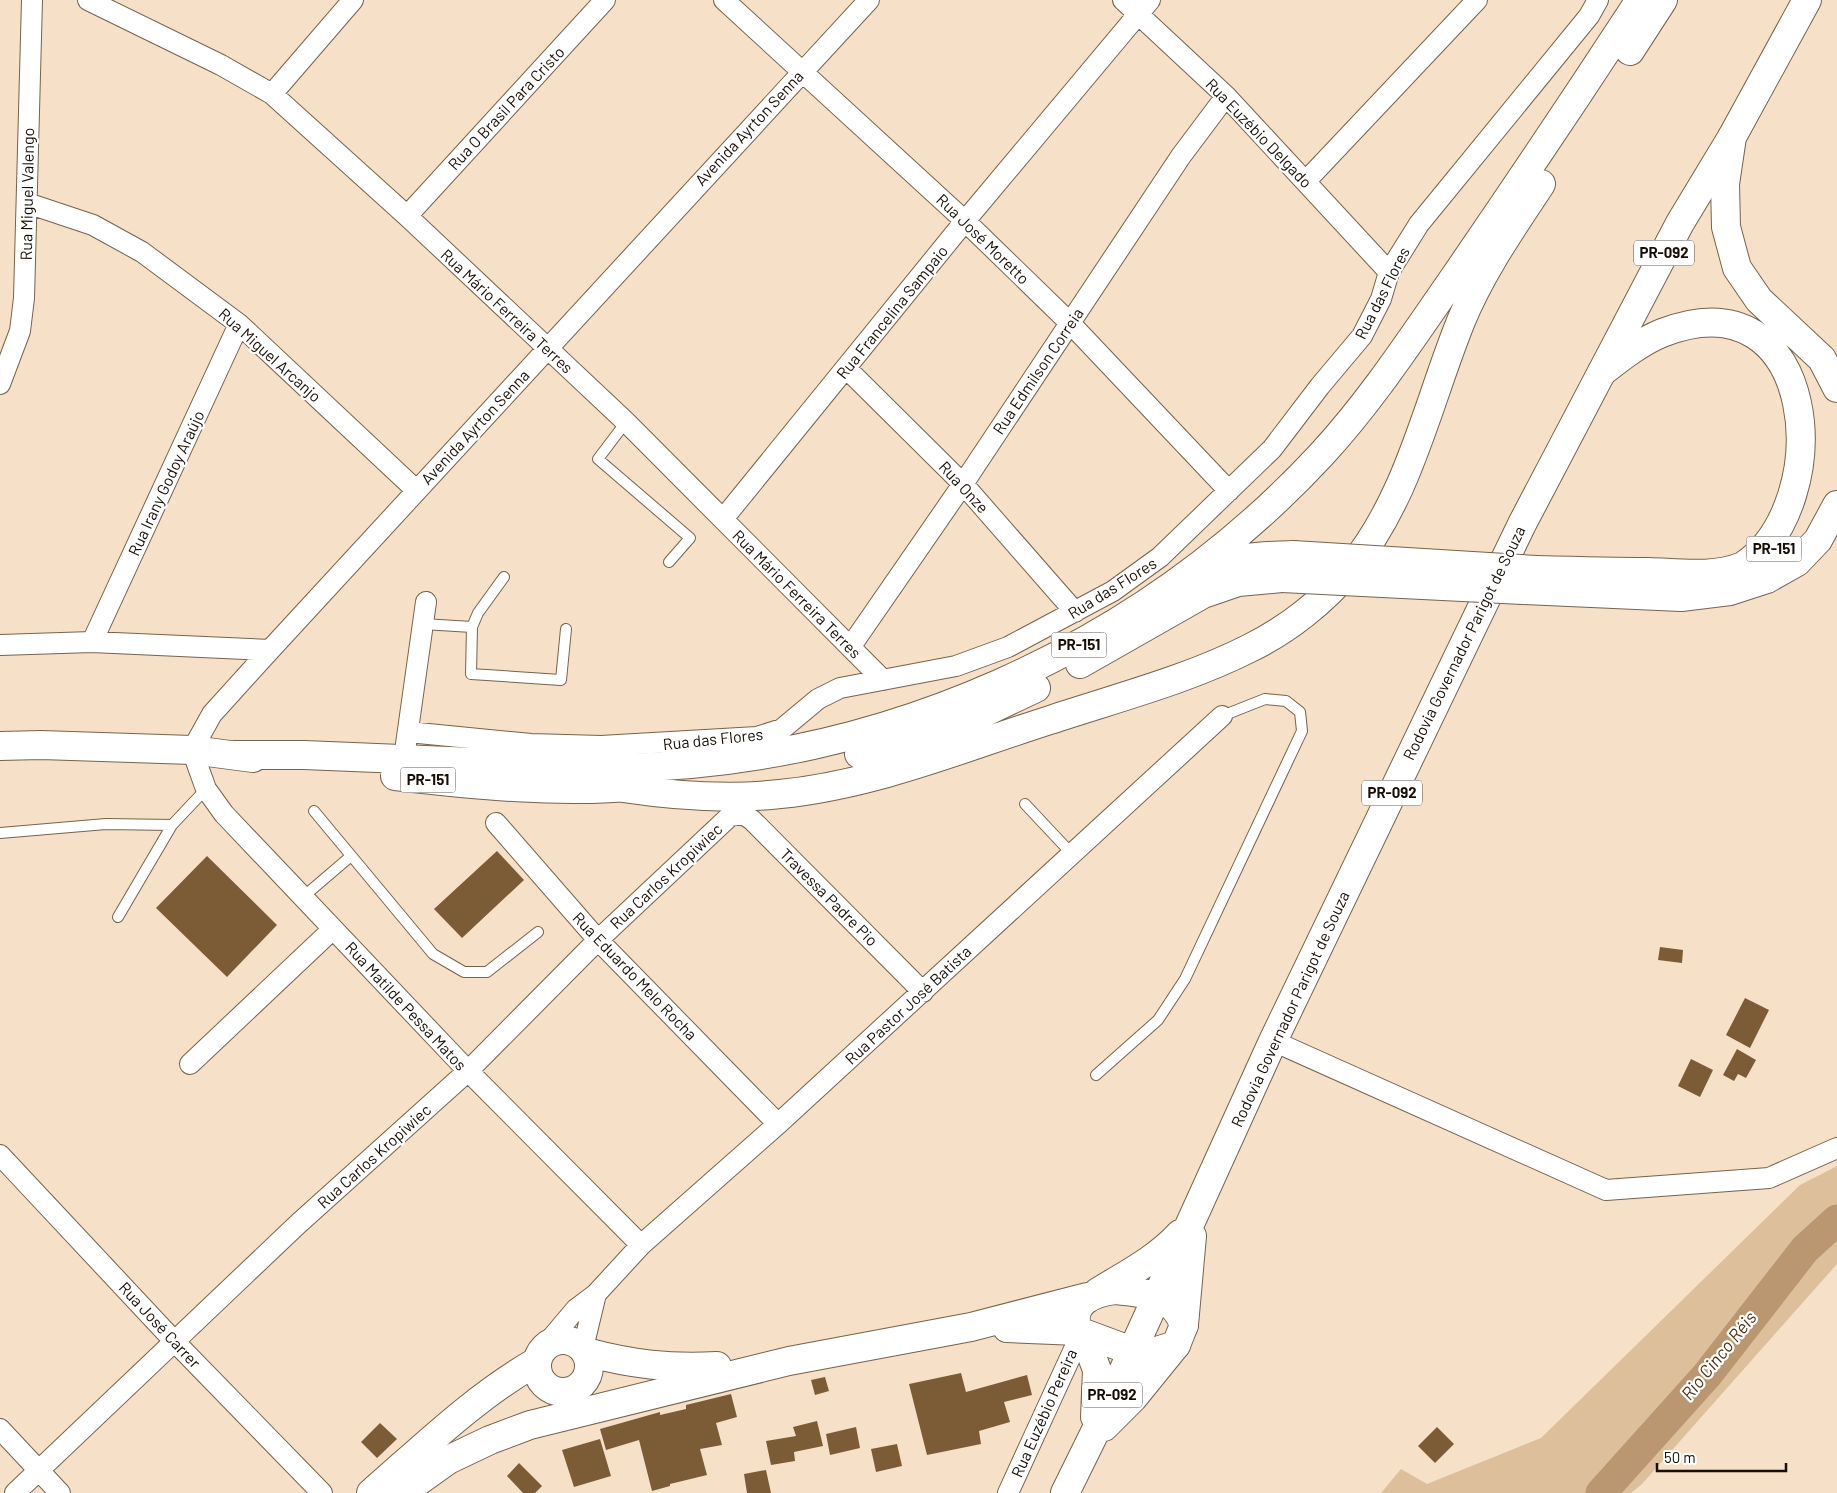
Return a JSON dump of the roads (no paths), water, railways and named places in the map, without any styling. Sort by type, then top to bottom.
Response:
[{"type":"main road","name":"PR-151","points":[[1076,646],[1186,574],[1233,538],[1279,498],[1324,452],[1388,372],[1539,154],[1640,0]]},
{"type":"main road","name":"PR-151","points":[[623,788],[663,794],[724,798],[783,794],[856,781],[929,760],[1202,669],[1251,648],[1291,624],[1320,600],[1350,570],[1378,529],[1408,468],[1461,320],[1481,278],[1663,0]]},
{"type":"main road","name":"Rodovia Governador Parigot de Souza","points":[[1065,1493],[1193,1220],[1273,1041],[1522,524],[1680,224],[1807,0]]},
{"type":"main road","points":[[1735,130],[1725,184],[1726,227],[1737,268],[1759,300],[1822,359],[1830,398]]},
{"type":"main road","points":[[1602,372],[1631,350],[1661,333],[1697,324],[1731,324],[1755,330],[1776,341],[1830,398]]},
{"type":"main road","name":"PR-151","points":[[235,755],[658,768],[782,752],[827,743],[883,728],[958,702],[1021,675],[1127,622],[1208,571],[1228,561],[1252,556],[1288,566],[1530,580],[1681,597],[1730,591],[1767,578],[1797,562],[1818,540],[1830,494]]},
{"type":"main road","name":"PR-151","points":[[0,746],[41,745],[192,750],[305,766],[464,784],[540,788],[623,788],[750,776],[829,762],[921,737],[977,716],[1044,684],[1203,594],[1288,566]]},
{"type":"main road","points":[[1092,1438],[1098,1384],[1094,1358],[1075,1325],[1076,1314],[1080,1304],[1166,1249],[1193,1220]]},
{"type":"main road","points":[[1092,1438],[1133,1398],[1180,1335],[1187,1304],[1193,1220]]},
{"type":"main road","points":[[402,1493],[448,1460],[466,1441],[489,1426],[574,1398],[789,1362],[970,1327],[1093,1295],[1122,1291],[1157,1297],[1175,1307],[1180,1335]]},
{"type":"main road","points":[[970,1327],[1081,1333],[1132,1351],[1150,1353],[1180,1335]]},
{"type":"main road","points":[[371,1493],[479,1400],[540,1355],[552,1342],[563,1340],[574,1342],[584,1350],[631,1364],[682,1369],[789,1362]]},
{"type":"main road","points":[[574,1398],[585,1382],[589,1372],[589,1362],[584,1350]]},
{"type":"main road","points":[[540,1355],[538,1377],[548,1388],[574,1398]]},
{"type":"street","name":"Rua Miguel Valengo","points":[[0,384],[20,331],[24,298],[32,0]]},
{"type":"street","name":"Rua Mário Ferreira Terres","points":[[88,0],[221,64],[272,94],[406,216],[626,422],[883,680]]},
{"type":"street","points":[[272,94],[353,0]]},
{"type":"street","name":"Rua O Brasil Para Cristo","points":[[406,216],[605,0]]},
{"type":"street","name":"Rua José Moretto","points":[[724,0],[965,221],[1070,323],[1229,491]]},
{"type":"street","name":"Avenida Ayrton Senna","points":[[192,750],[212,714],[416,490],[869,0]]},
{"type":"street","name":"Rua Euzébio Delgado","points":[[1123,0],[1144,7],[1389,272]]},
{"type":"street","name":"Rua das Flores","points":[[408,732],[531,744],[602,746],[758,737],[782,729],[818,699],[840,688],[956,666],[1008,646],[1113,591],[1160,557],[1272,449],[1320,386],[1362,336],[1381,299],[1389,272],[1419,224],[1589,16],[1598,0]]},
{"type":"street","points":[[1306,181],[1468,3]]},
{"type":"street","name":"Rua Francelina Sampaio","points":[[723,519],[965,221],[1144,7]]},
{"type":"street","name":"Rua Edmilson Correia","points":[[851,646],[963,484],[1181,156],[1226,96]]},
{"type":"street","name":"Rua Miguel Arcanjo","points":[[27,203],[93,225],[142,252],[239,324],[416,490]]},
{"type":"street","name":"Rua Irany Godoy Araújo","points":[[92,642],[239,324]]},
{"type":"street","name":"Rua Onze","points":[[846,368],[963,484],[1075,612]]},
{"type":"street","points":[[402,759],[408,732],[426,602]]},
{"type":"street","points":[[0,645],[92,642],[270,650]]},
{"type":"street","name":"Rua Pastor José Batista","points":[[540,1355],[576,1309],[596,1294],[641,1245],[923,992],[1222,716]]},
{"type":"street","name":"Rua Matilde Pessa Matos","points":[[192,750],[206,789],[224,814],[468,1071],[641,1245]]},
{"type":"street","name":"Travessa Padre Pio","points":[[730,816],[743,814],[752,820],[923,992]]},
{"type":"street","name":"Rua Carlos Kropiwiec","points":[[15,1493],[298,1224],[468,1071],[598,940],[730,816]]},
{"type":"street","name":"Rua Eduardo Melo Rocha","points":[[496,823],[598,940],[778,1124]]},
{"type":"street","points":[[190,1064],[332,928]]},
{"type":"street","points":[[1273,1041],[1606,1190],[1769,1178],[1837,1148]]},
{"type":"street","name":"Rua José Carrer","points":[[1,1158],[175,1342],[322,1493]]},
{"type":"street","name":"Rua Pastor José Batista","points":[[584,1350],[596,1294]]},
{"type":"street","name":"Rua Euzébio Pereira","points":[[1008,1493],[1081,1333]]},
{"type":"street","points":[[0,1429],[60,1493]]},
{"type":"lane","points":[[626,422],[598,459],[690,538],[669,562]]},
{"type":"lane","points":[[504,577],[478,613],[472,627],[471,674],[561,680],[566,629]]},
{"type":"lane","points":[[423,624],[472,627]]},
{"type":"lane","points":[[1096,1075],[1158,1020],[1185,979],[1302,731],[1300,712],[1286,701],[1265,699],[1222,716]]},
{"type":"lane","points":[[118,917],[172,825],[206,789]]},
{"type":"lane","points":[[1024,804],[1072,854]]},
{"type":"lane","points":[[314,811],[434,954],[464,972],[487,972],[538,932]]},
{"type":"lane","points":[[0,833],[106,824],[172,825]]},
{"type":"lane","points":[[303,897],[351,856]]},
{"type":"waterway","name":"Rio Cinco Réis","points":[[1601,1493],[1707,1375],[1805,1249],[1837,1220]]}]
